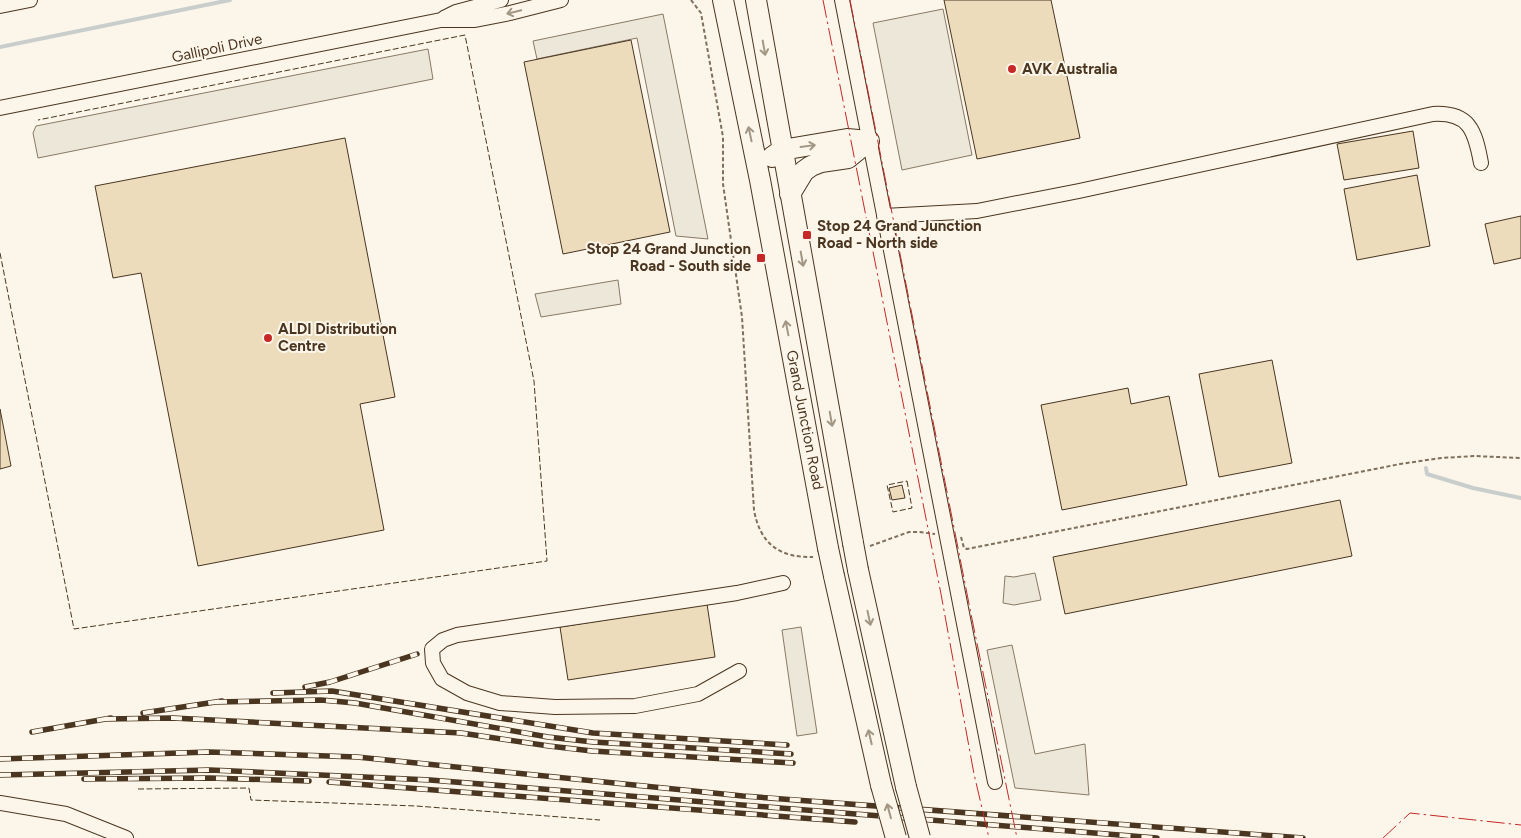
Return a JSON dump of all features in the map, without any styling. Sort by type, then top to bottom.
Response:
[{"type":"highway","name":"Grand Junction Road","points":[[756,0],[790,194],[863,544],[858,570],[906,787],[920,838]]},
{"type":"highway","name":"Grand Junction Road","points":[[721,5],[760,180],[822,552],[834,576],[881,785],[896,838]]},
{"type":"highway","points":[[760,180],[768,159],[782,150],[847,139],[870,141]]},
{"type":"highway","points":[[790,194],[804,171],[811,166],[822,162],[848,158],[870,141]]},
{"type":"street","points":[[0,6],[30,0]]},
{"type":"street","name":"Gallipoli Drive","points":[[441,20],[481,2],[501,0]]},
{"type":"street","name":"Gallipoli Drive","points":[[0,108],[441,20],[475,20],[561,0]]},
{"type":"street","points":[[842,0],[995,782]]},
{"type":"street","points":[[884,216],[977,211],[1088,189],[1432,114],[1445,114],[1462,118],[1470,128],[1478,146],[1481,162]]},
{"type":"street","points":[[739,672],[698,694],[635,706],[555,707],[500,703],[466,693],[442,679],[433,663],[432,649],[443,640],[456,635],[736,593],[783,583]]},
{"type":"street","points":[[0,803],[66,814],[126,838]]},
{"type":"path","points":[[691,0],[700,14],[724,137],[723,184],[742,317],[756,523],[761,534],[773,547],[789,555],[804,557],[822,552]]},
{"type":"path","points":[[863,544],[909,532],[919,532],[961,536],[964,548],[967,549],[1400,464],[1440,458],[1521,458]]},
{"type":"shaded area","points":[[943,9],[972,155],[902,170],[873,23]]},
{"type":"shaded area","points":[[663,14],[708,239],[676,236],[637,38],[537,59],[533,41]]},
{"type":"shaded area","points":[[428,49],[433,79],[38,158],[33,133],[36,126]]},
{"type":"shaded area","points":[[618,280],[621,304],[541,317],[535,294]]},
{"type":"shaded area","points":[[1035,573],[1041,600],[1014,605],[1003,603],[1005,576],[1014,577]]},
{"type":"shaded area","points":[[801,627],[817,733],[797,736],[782,630]]},
{"type":"shaded area","points":[[1012,645],[1035,754],[1085,744],[1089,795],[1015,788],[987,650]]},
{"type":"building","name":"AVK Australia","points":[[944,0],[1051,0],[1080,138],[977,159]]},
{"type":"building","points":[[631,40],[670,232],[563,254],[524,62]]},
{"type":"building","points":[[1413,131],[1419,168],[1344,180],[1337,144]]},
{"type":"building","name":"ALDI Distribution Centre","points":[[345,138],[395,397],[360,404],[384,530],[198,566],[141,273],[113,278],[95,186]]},
{"type":"building","points":[[1417,175],[1430,246],[1357,260],[1344,189]]},
{"type":"building","points":[[1521,216],[1521,258],[1494,264],[1485,224]]},
{"type":"building","points":[[1272,360],[1292,463],[1219,477],[1199,374]]},
{"type":"building","points":[[1128,388],[1131,404],[1169,396],[1187,485],[1062,510],[1041,405]]},
{"type":"building","points":[[0,409],[11,466],[0,469]]},
{"type":"building","points":[[902,485],[905,498],[892,500],[889,488]]},
{"type":"building","points":[[1340,500],[1352,556],[1065,614],[1053,557]]},
{"type":"building","points":[[707,604],[715,657],[568,680],[560,627]]},
{"type":"waterway","points":[[0,47],[230,0]]},
{"type":"waterway","points":[[1426,468],[1427,474],[1473,488],[1521,498]]},
{"type":"railway","points":[[305,687],[330,682],[417,654]]},
{"type":"railway","points":[[273,693],[332,691],[593,733],[787,745]]},
{"type":"railway","points":[[216,702],[321,700],[355,703],[548,737],[593,742],[791,754]]},
{"type":"railway","points":[[143,713],[222,701]]},
{"type":"railway","points":[[32,732],[111,718]]},
{"type":"railway","points":[[105,719],[173,718],[461,733],[592,751],[793,763]]},
{"type":"railway","points":[[0,759],[209,752],[357,757],[743,796],[1303,838]]},
{"type":"railway","points":[[0,775],[210,770],[430,780],[1157,838]]},
{"type":"railway","points":[[84,779],[210,778],[309,781]]},
{"type":"railway","points":[[329,782],[855,822]]},
{"type":"fence","points":[[0,253],[74,629],[547,561],[534,381],[465,35],[38,120]]},
{"type":"fence","points":[[907,481],[912,508],[893,512],[887,485],[907,481]]},
{"type":"fence","points":[[138,789],[249,788],[251,800],[416,806],[600,820]]},
{"type":"power","points":[[823,0],[941,594],[974,774],[989,838]]},
{"type":"power","points":[[850,0],[1017,838]]},
{"type":"power","points":[[1383,838],[1410,813],[1521,825]]},
{"type":"place","name":"AVK Australia","points":[[1012,69]]},
{"type":"place","name":"Stop 24 Grand Junction Road - North side","points":[[807,235]]},
{"type":"place","name":"Stop 24 Grand Junction Road - South side","points":[[761,258]]},
{"type":"place","name":"ALDI Distribution Centre","points":[[268,338]]}]
